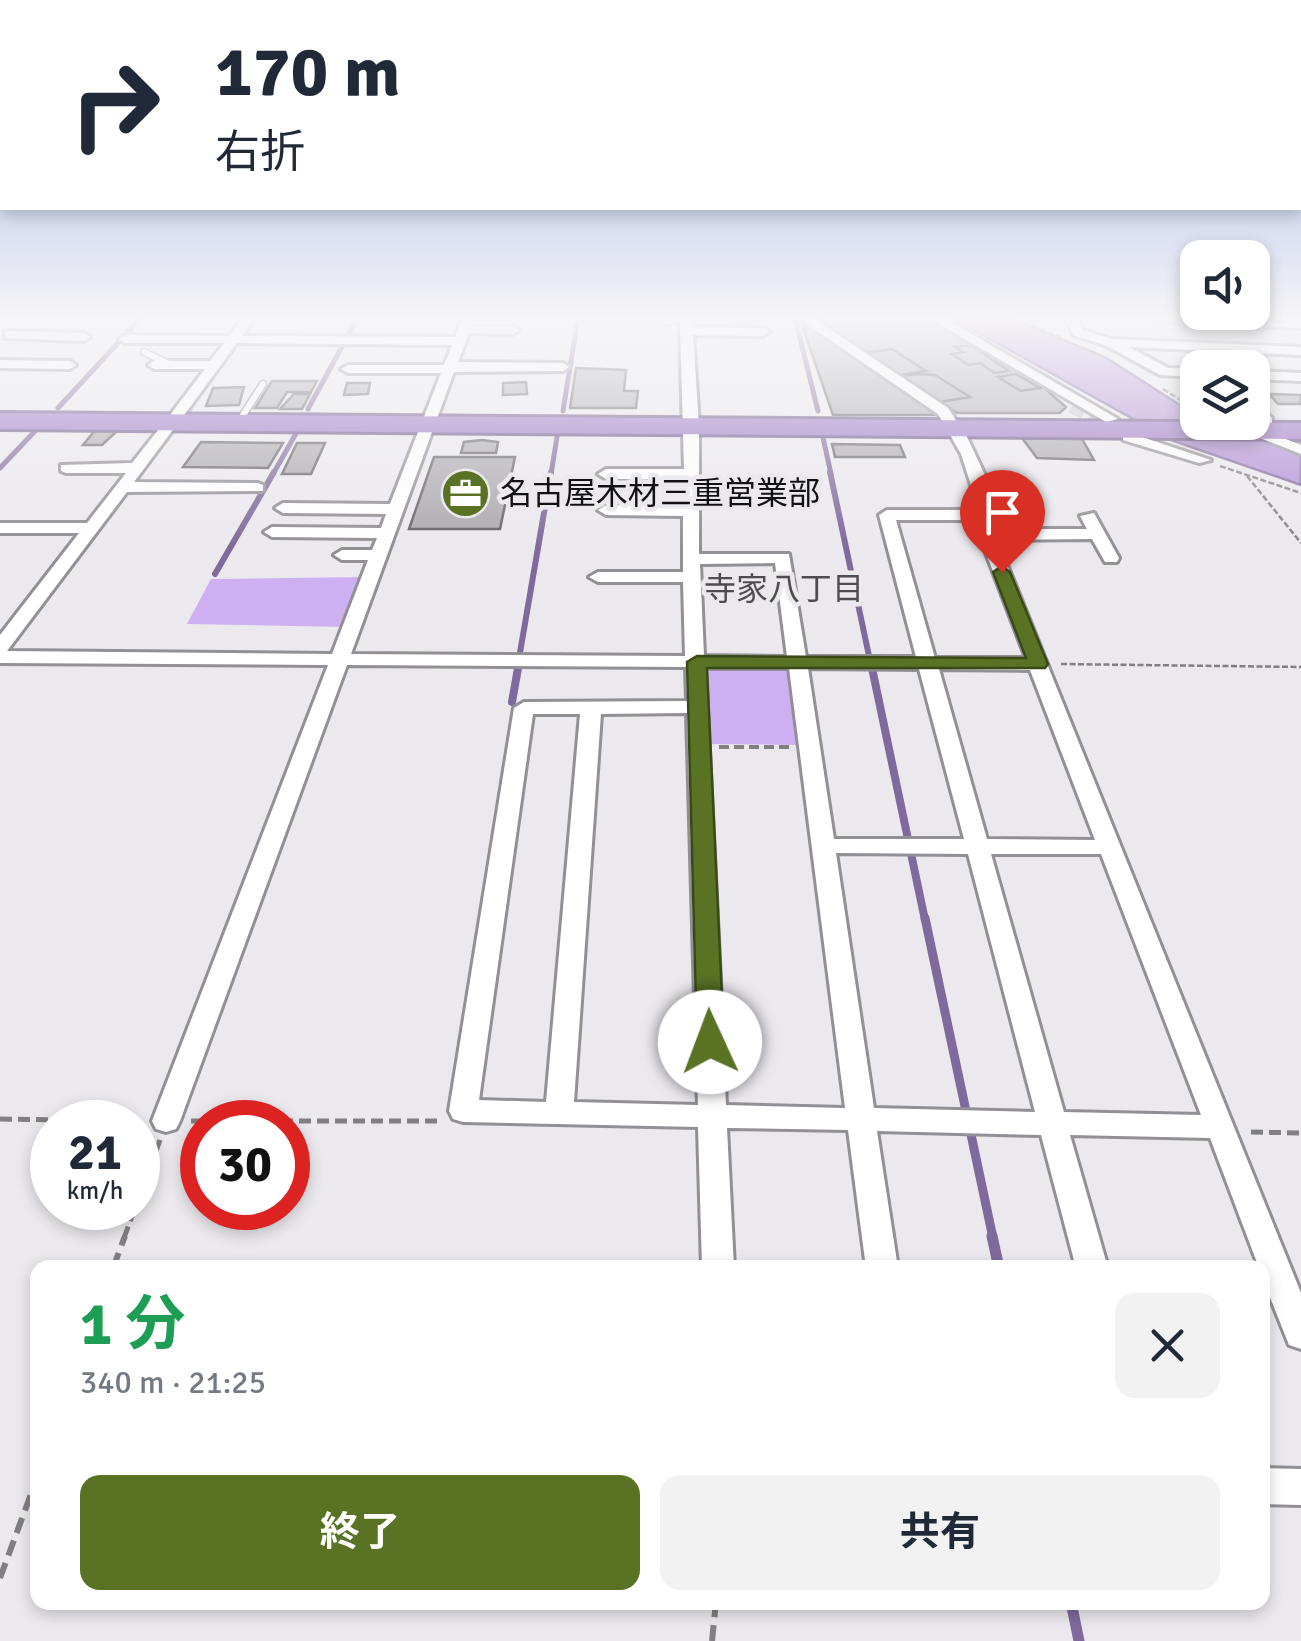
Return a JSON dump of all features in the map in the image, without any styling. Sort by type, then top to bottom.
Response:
[{"type":"highway","points":[[0,414],[430,420]]},
{"type":"highway","points":[[0,422],[174,419],[1180,425]]},
{"type":"highway","points":[[1123,427],[1180,422]]},
{"type":"highway","points":[[1270,422],[1301,422]]},
{"type":"highway","points":[[1270,425],[1301,431]]},
{"type":"street","points":[[0,648],[192,395]]},
{"type":"street","points":[[166,1122],[440,395]]},
{"type":"street","points":[[690,395],[718,1260]]},
{"type":"street","points":[[918,395],[943,411],[953,424],[991,524],[990,540],[1301,1334]]},
{"type":"street","points":[[1060,395],[1072,406]]},
{"type":"street","points":[[1068,395],[1123,427],[1204,460]]},
{"type":"street","points":[[1270,432],[1301,450]]},
{"type":"street","points":[[66,468],[137,468]]},
{"type":"street","points":[[606,474],[692,474]]},
{"type":"street","points":[[124,486],[258,488]]},
{"type":"street","points":[[283,508],[398,509]]},
{"type":"street","points":[[606,510],[691,511]]},
{"type":"street","points":[[1090,1260],[888,515],[1098,534]]},
{"type":"street","points":[[1088,516],[1111,558]]},
{"type":"street","points":[[0,528],[92,528]]},
{"type":"street","points":[[272,532],[386,533]]},
{"type":"street","points":[[342,556],[378,556]]},
{"type":"street","points":[[598,576],[783,558],[881,1260]]},
{"type":"street","points":[[0,657],[1038,664]]},
{"type":"street","points":[[559,1112],[591,707]]},
{"type":"street","points":[[698,707],[524,708],[463,1111],[861,1117],[1220,1129]]},
{"type":"street","points":[[824,846],[1108,846]]},
{"type":"street","points":[[1270,1486],[1301,1487]]},
{"type":"lane","points":[[243,415],[256,395]]},
{"type":"path","points":[[1301,493],[1247,476],[1301,544]]},
{"type":"path","points":[[1038,664],[1301,667]]},
{"type":"path","points":[[699,747],[810,748]]},
{"type":"path","points":[[0,1119],[450,1121],[463,1111]]},
{"type":"path","points":[[160,1138],[166,1122]]},
{"type":"path","points":[[1220,1129],[1301,1133]]},
{"type":"path","points":[[116,1260],[127,1230]]},
{"type":"path","points":[[0,1578],[30,1497]]},
{"type":"path","points":[[712,1641],[715,1610]]},
{"type":"shaded area","points":[[1089,395],[1164,395],[1180,405],[1180,440],[1260,440],[1301,454],[1301,485],[1171,440]]},
{"type":"shaded area","points":[[366,577],[346,627],[187,624],[211,579]]},
{"type":"shaded area","points":[[719,666],[780,666],[792,672],[801,745],[709,744],[708,672]]},
{"type":"building","points":[[210,395],[242,395],[239,405],[206,406]]},
{"type":"building","points":[[263,395],[285,395],[277,408],[255,408]]},
{"type":"building","points":[[293,395],[310,395],[302,409],[280,409]]},
{"type":"building","points":[[572,395],[638,395],[636,408],[570,408]]},
{"type":"building","points":[[826,395],[911,395],[942,415],[833,415]]},
{"type":"building","points":[[928,395],[1052,395],[1066,407],[1060,413],[957,413]]},
{"type":"building","points":[[929,395],[970,397],[940,402]]},
{"type":"building","points":[[1270,395],[1301,395],[1301,404],[1278,404]]},
{"type":"building","points":[[97,428],[116,432],[102,445],[83,445]]},
{"type":"building","points":[[1022,438],[1082,439],[1094,460],[1037,458]]},
{"type":"building","points":[[201,442],[283,443],[268,468],[183,467]]},
{"type":"building","points":[[464,442],[498,442],[496,453],[461,453]]},
{"type":"building","points":[[297,443],[325,443],[311,474],[282,474]]},
{"type":"building","points":[[832,444],[900,445],[905,457],[835,457]]},
{"type":"building","name":"名古屋木材三重営業部","points":[[434,457],[515,457],[500,529],[409,529]]},
{"type":"waterway","points":[[58,408],[70,395]]},
{"type":"waterway","points":[[308,409],[316,395]]},
{"type":"waterway","points":[[563,411],[566,395]]},
{"type":"waterway","points":[[814,395],[818,411]]},
{"type":"waterway","points":[[0,468],[37,429]]},
{"type":"waterway","points":[[273,474],[298,430]]},
{"type":"waterway","points":[[551,474],[558,431]]},
{"type":"waterway","points":[[822,433],[831,474]]},
{"type":"waterway","points":[[215,574],[274,472]]},
{"type":"waterway","points":[[517,670],[551,472]]},
{"type":"waterway","points":[[830,472],[872,670]]},
{"type":"waterway","points":[[512,702],[518,668]]},
{"type":"waterway","points":[[872,668],[925,920]]},
{"type":"waterway","points":[[925,918],[993,1238]]},
{"type":"waterway","points":[[992,1236],[997,1260]]},
{"type":"waterway","points":[[1073,1610],[1079,1641]]},
{"type":"tunnel","points":[[1072,406],[1125,436]]},
{"type":"place","name":"名古屋木材三重営業部","points":[[465,493]]},
{"type":"district","name":"寺家八丁目","points":[[784,589]]},
{"type":"route","points":[[710,1042],[697,662],[1038,664],[1002,572]]}]
